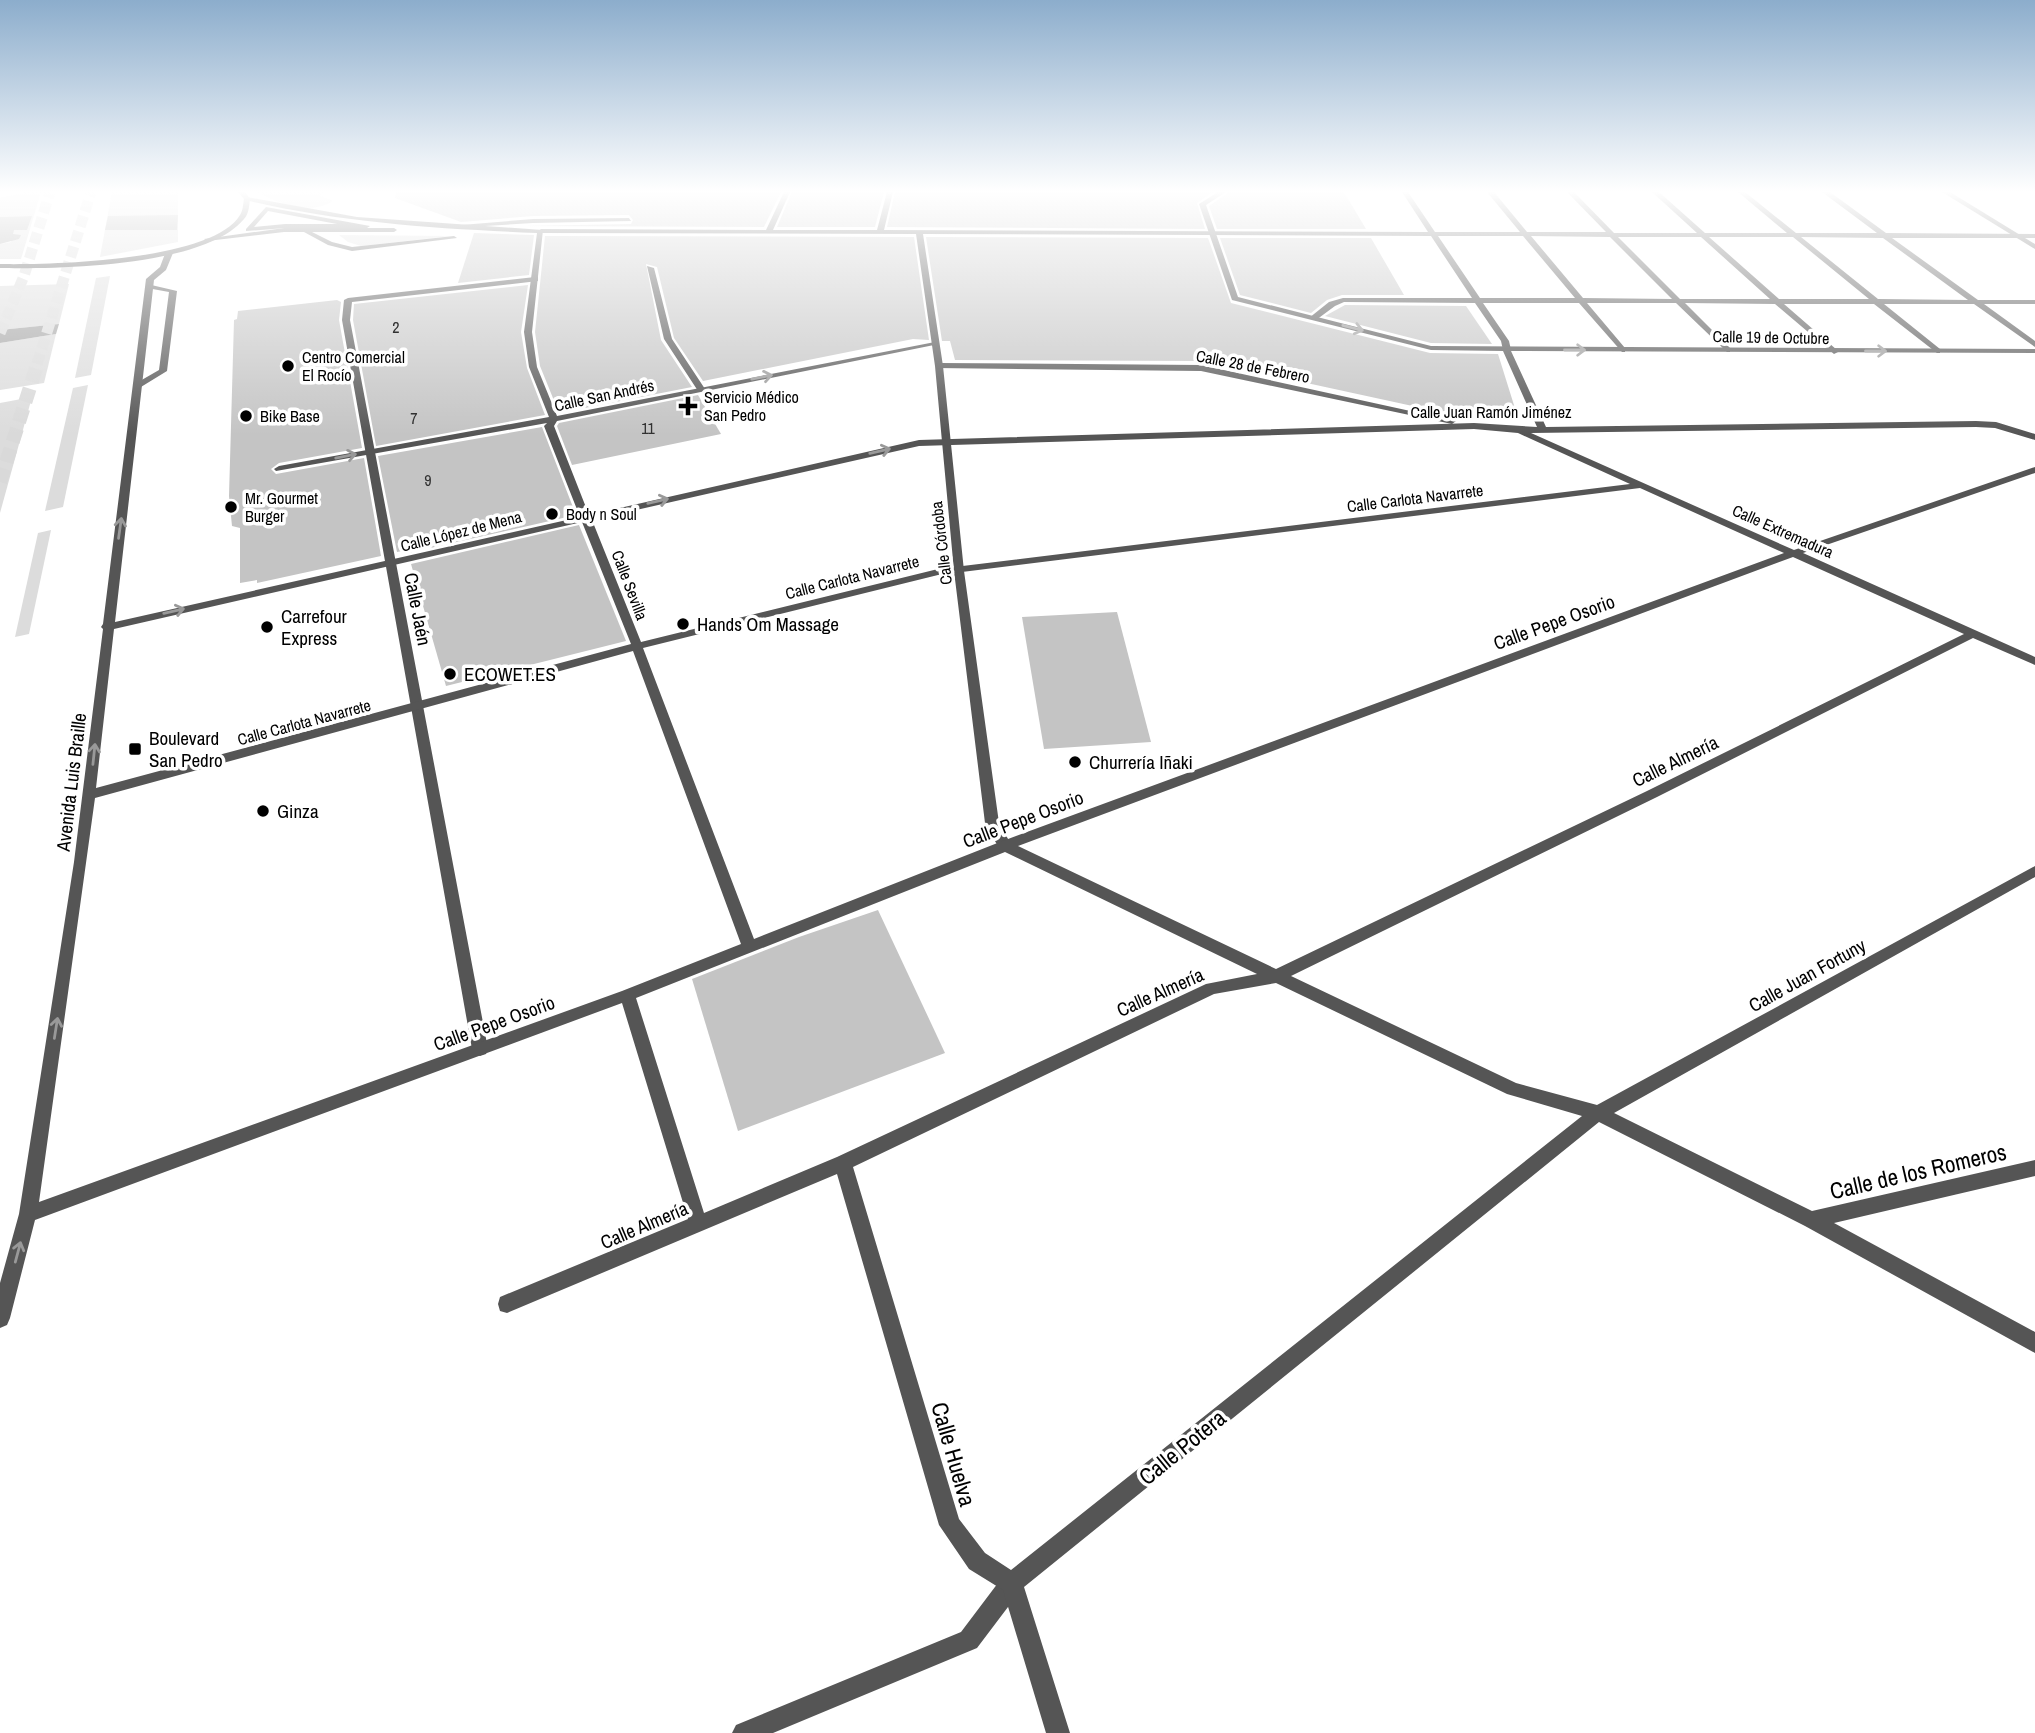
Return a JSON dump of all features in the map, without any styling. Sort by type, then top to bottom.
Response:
[{"type":"street","name":"Avenida Luis Braille","points":[[0,1318],[28,1214],[89,795],[150,279],[157,273]]},
{"type":"street","name":"Calle Sevilla","points":[[536,273],[528,332],[533,367],[554,419],[549,426],[637,646],[750,946]]},
{"type":"street","points":[[651,273],[668,339],[701,389]]},
{"type":"street","name":"Calle Córdoba","points":[[925,273],[939,366],[959,571],[992,823],[1005,846]]},
{"type":"street","name":"Calle 19 de Octubre","points":[[1226,273],[1235,298],[1432,348],[2035,351]]},
{"type":"street","points":[[1460,273],[1505,341],[1542,429]]},
{"type":"street","points":[[1557,273],[1622,349]]},
{"type":"street","points":[[1650,273],[1727,350]]},
{"type":"street","points":[[1746,273],[1834,352]]},
{"type":"street","points":[[1840,273],[1937,351]]},
{"type":"street","points":[[1935,273],[2035,345]]},
{"type":"street","name":"Calle Jaén","points":[[480,1049],[419,707],[392,564],[386,551],[346,320],[348,300],[535,279]]},
{"type":"street","points":[[136,387],[163,371],[173,291],[150,286]]},
{"type":"street","points":[[1313,317],[1343,300],[2035,302]]},
{"type":"street","name":"Calle San Andrés","points":[[279,469],[554,419],[935,344]]},
{"type":"street","name":"Calle 28 de Febrero","points":[[939,366],[1201,368],[1474,426]]},
{"type":"street","name":"Calle Juan Ramón Jiménez","points":[[945,442],[1474,426],[1518,430],[1976,424],[1996,425],[2035,437]]},
{"type":"street","name":"Calle Extremadura","points":[[1518,430],[2035,661]]},
{"type":"street","name":"Calle López de Mena","points":[[107,627],[919,443],[945,442]]},
{"type":"street","name":"Calle Pepe Osorio","points":[[28,1214],[627,995],[1005,846],[1794,553],[2035,470]]},
{"type":"street","name":"Calle Carlota Navarrete","points":[[89,795],[637,646],[938,572],[1642,485]]},
{"type":"street","name":"Calle Almería","points":[[507,1304],[843,1163],[1211,988],[1274,977],[1652,794],[1973,633]]},
{"type":"street","points":[[1005,846],[1513,1089],[1598,1113],[1811,1220],[2035,1343]]},
{"type":"street","name":"Calle Juan Fortuny","points":[[1598,1113],[2035,870]]},
{"type":"street","points":[[627,995],[698,1223]]},
{"type":"street","name":"Calle Potera","points":[[744,1733],[969,1640],[1012,1583],[1598,1113]]},
{"type":"street","name":"Calle Huelva","points":[[843,1163],[950,1525],[978,1561],[1012,1583]]},
{"type":"street","name":"Calle de los Romeros","points":[[1811,1220],[2035,1168]]},
{"type":"street","points":[[1012,1583],[1058,1733]]},
{"type":"shaded area","points":[[110,276],[91,375],[75,378],[96,278]]},
{"type":"shaded area","points":[[69,284],[59,324],[0,330],[0,286]]},
{"type":"shaded area","points":[[59,324],[56,334],[0,343],[0,330]]},
{"type":"shaded area","points":[[56,334],[44,383],[0,390],[0,343]]},
{"type":"shaded area","points":[[88,385],[63,507],[45,511],[73,388]]},
{"type":"shaded area","points":[[32,397],[0,513],[0,403]]},
{"type":"shaded area","points":[[51,530],[29,634],[15,637],[38,533]]},
{"type":"building","points":[[461,273],[529,273],[529,275],[458,283]]},
{"type":"building","points":[[541,273],[648,273],[661,340],[692,387],[559,413],[540,366],[535,332]]},
{"type":"building","points":[[658,273],[919,273],[929,340],[913,339],[703,381],[674,338]]},
{"type":"building","points":[[932,273],[1220,273],[1231,303],[1430,353],[1498,354],[1518,418],[1477,420],[1206,361],[955,360],[950,341],[942,341]]},
{"type":"building","points":[[1232,273],[1391,273],[1404,295],[1342,295],[1327,300],[1311,313],[1240,295]]},
{"type":"building","points":[[528,285],[521,332],[527,368],[545,415],[376,446],[353,320],[354,304]]},
{"type":"building","points":[[337,300],[341,302],[339,320],[362,448],[279,463],[271,469],[276,474],[364,458],[381,556],[257,583],[257,580],[240,583],[240,528],[232,526],[229,496],[234,320],[237,319],[238,311]]},
{"type":"building","points":[[1345,305],[1466,306],[1492,344],[1431,343],[1325,316]]},
{"type":"building","points":[[698,395],[721,434],[572,465],[557,426],[559,423]]},
{"type":"building","points":[[542,427],[576,515],[408,553],[407,550],[397,552],[378,456]]},
{"type":"building","points":[[579,525],[626,641],[446,686],[411,564]]},
{"type":"building","points":[[1117,612],[1151,742],[1044,749],[1022,617]]},
{"type":"building","points":[[878,910],[945,1053],[738,1131],[692,979],[799,937]]},
{"type":"tunnel","points":[[0,333],[25,273]]},
{"type":"tunnel","points":[[37,364],[66,273]]},
{"type":"tunnel","points":[[0,482],[38,362]]},
{"type":"place","name":"Centro Comercial El Rocío","points":[[288,366]]},
{"type":"place","name":"Servicio Médico San Pedro","points":[[688,406]]},
{"type":"place","name":"Bike Base","points":[[246,416]]},
{"type":"place","name":"Mr. Gourmet Burger","points":[[231,507]]},
{"type":"place","name":"Body n Soul","points":[[552,514]]},
{"type":"place","name":"Hands Om Massage","points":[[683,624]]},
{"type":"place","name":"Carrefour Express","points":[[267,627]]},
{"type":"place","name":"ECOWET.ES","points":[[450,674]]},
{"type":"place","name":"Boulevard San Pedro","points":[[135,749]]},
{"type":"place","name":"Churrería Iñaki","points":[[1075,762]]},
{"type":"place","name":"Ginza","points":[[263,811]]}]
